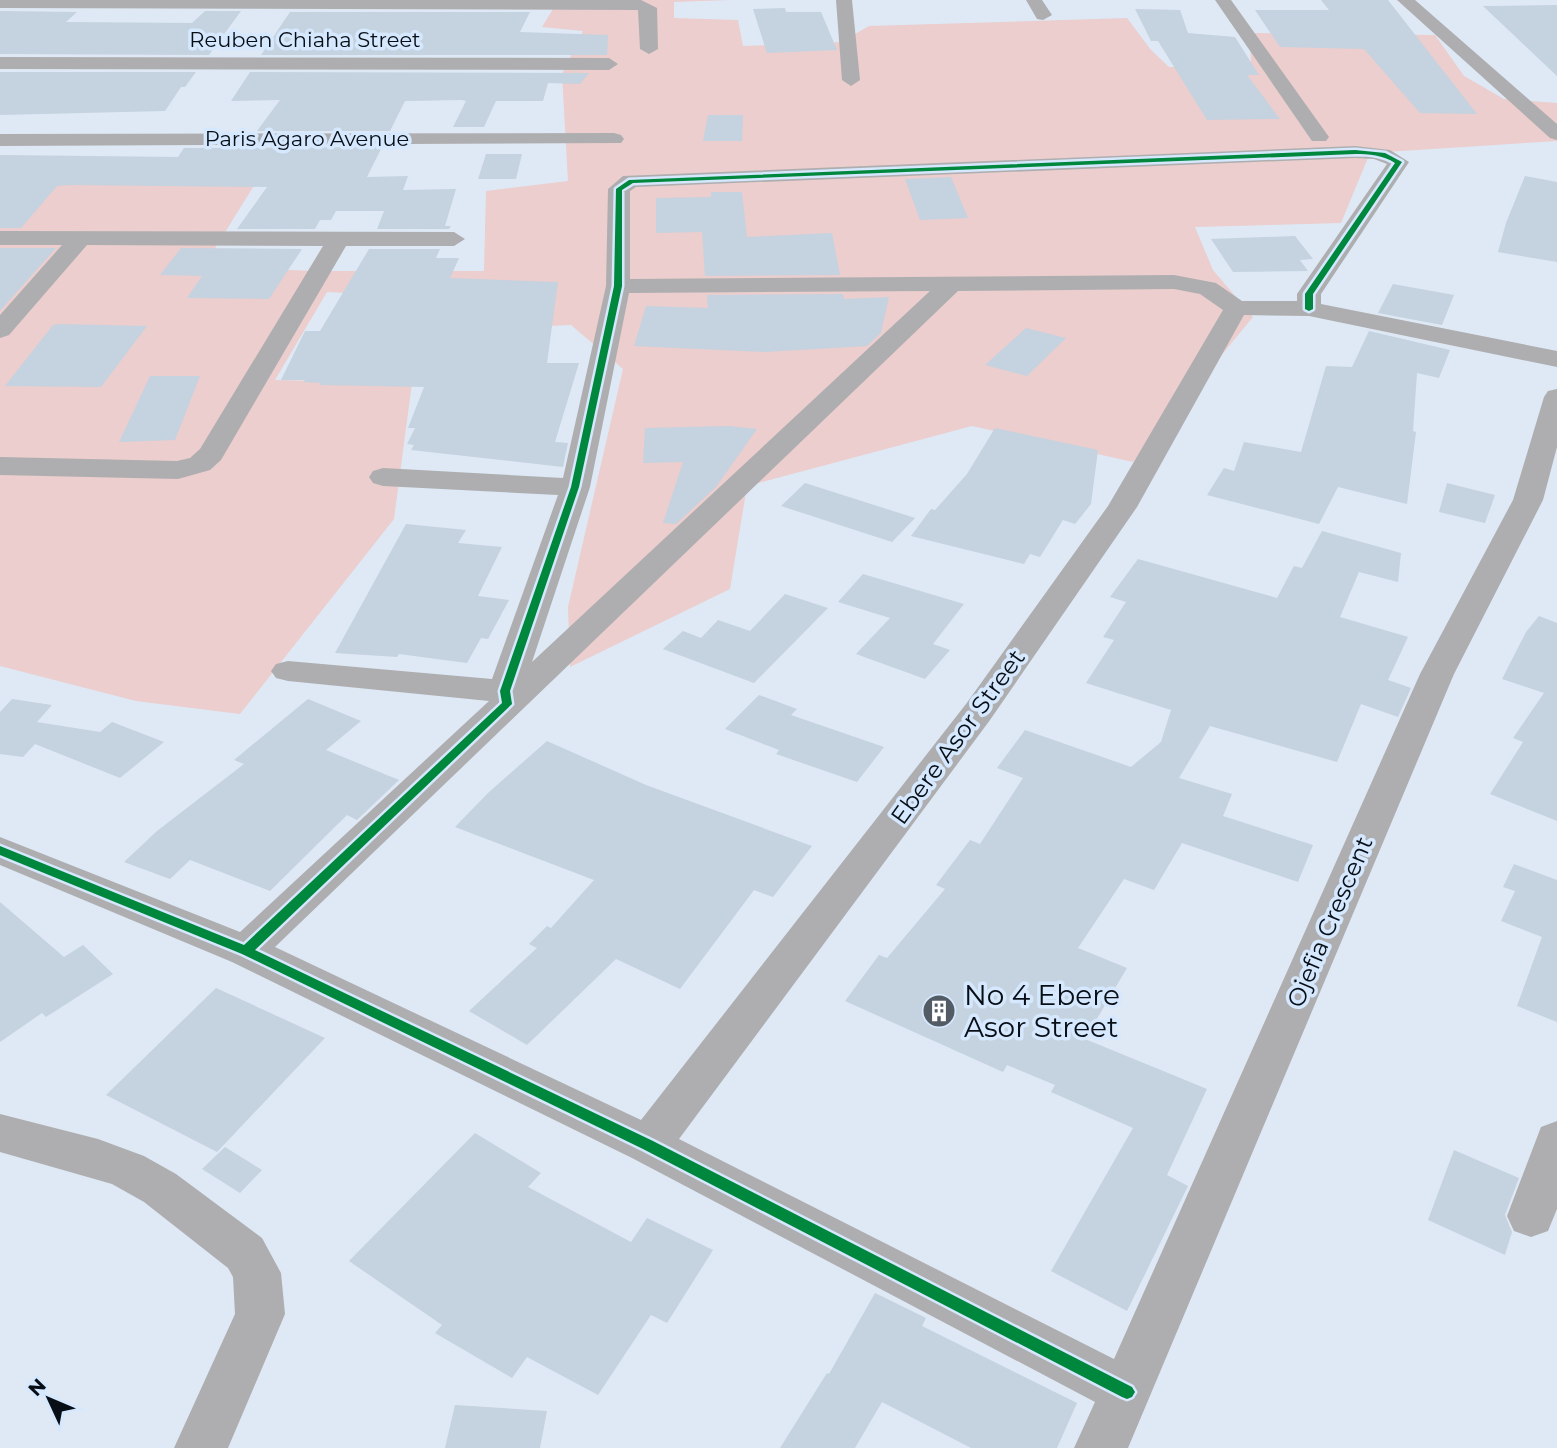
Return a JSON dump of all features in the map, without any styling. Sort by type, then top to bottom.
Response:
[{"type":"street","points":[[844,0],[850,80]]},
{"type":"street","points":[[1223,0],[1319,137]]},
{"type":"street","points":[[1405,0],[1557,134]]},
{"type":"street","points":[[0,3],[625,2],[648,8],[649,49]]},
{"type":"street","name":"Reuben Chiaha Street","points":[[0,64],[609,64]]},
{"type":"street","name":"Paris Agaro Avenue","points":[[0,140],[614,139]]},
{"type":"street","points":[[506,697],[575,487],[618,286],[619,189],[631,181],[1326,153],[1380,152],[1392,156],[1399,162],[1308,294],[1309,309]]},
{"type":"street","points":[[0,238],[454,239]]},
{"type":"street","points":[[0,330],[81,238]]},
{"type":"street","points":[[0,466],[178,470],[200,464],[211,454],[338,239]]},
{"type":"street","points":[[618,286],[1174,282],[1207,288],[1236,308],[1309,309],[1557,359]]},
{"type":"street","points":[[246,951],[506,697],[951,284]]},
{"type":"street","name":"Ebere Asor Street","points":[[649,1145],[986,701],[1122,507],[1236,308]]},
{"type":"street","name":"Ojefia Crescent","points":[[1101,1448],[1437,674],[1528,500],[1557,397]]},
{"type":"street","points":[[383,477],[575,487]]},
{"type":"street","points":[[288,671],[506,697]]},
{"type":"street","points":[[0,850],[246,951],[649,1145],[1127,1392]]},
{"type":"street","points":[[0,1133],[98,1158],[128,1170],[160,1188],[245,1252],[257,1273],[260,1314],[201,1448]]},
{"type":"street","points":[[1531,1216],[1557,1140]]},
{"type":"shaded area","points":[[572,0],[730,0],[674,2],[674,18],[738,20],[743,46],[841,42],[869,26],[1127,18],[1151,50],[1169,67],[1251,67],[1250,33],[1435,35],[1464,76],[1504,99],[1557,103],[1557,141],[1370,153],[1341,223],[1195,227],[1213,270],[1253,317],[1133,462],[972,426],[747,486],[730,589],[570,667],[568,607],[623,369],[571,325],[461,330],[439,297],[327,292],[275,380],[412,383],[394,519],[240,714],[136,701],[0,666],[0,215],[25,184],[255,184],[204,266],[312,271],[484,271],[486,191],[568,181],[562,74],[583,31],[542,27],[553,9]]},
{"type":"building","points":[[1321,0],[1388,0],[1477,114],[1420,113],[1364,49],[1280,47],[1255,10],[1329,10]]},
{"type":"building","points":[[1557,5],[1557,76],[1483,6],[1495,6]]},
{"type":"building","points":[[785,8],[786,12],[821,12],[837,50],[767,53],[753,9]]},
{"type":"building","points":[[1135,9],[1180,10],[1188,33],[1235,37],[1259,75],[1247,75],[1280,119],[1207,120],[1158,41],[1151,41]]},
{"type":"building","points":[[0,11],[77,12],[66,22],[192,23],[205,11],[241,11],[209,55],[0,54]]},
{"type":"building","points":[[290,12],[530,12],[520,32],[608,35],[607,55],[261,55]]},
{"type":"building","points":[[0,72],[196,72],[185,87],[181,87],[165,111],[0,115]]},
{"type":"building","points":[[250,72],[589,73],[580,84],[548,83],[543,101],[496,101],[484,127],[453,127],[466,101],[405,101],[390,131],[257,131],[280,100],[231,101]]},
{"type":"building","points":[[708,115],[743,115],[742,141],[703,141]]},
{"type":"building","points":[[382,147],[367,177],[408,176],[403,190],[456,189],[445,226],[451,226],[449,229],[377,229],[384,211],[336,211],[331,220],[320,220],[315,229],[237,229],[267,187],[71,185],[57,186],[21,228],[0,228],[0,155],[178,157],[184,148]]},
{"type":"building","points":[[486,154],[522,154],[516,179],[478,179]]},
{"type":"building","points":[[1525,176],[1557,182],[1557,262],[1498,252],[1506,223]]},
{"type":"building","points":[[951,177],[968,218],[920,220],[905,179]]},
{"type":"building","points":[[711,192],[742,192],[747,237],[832,233],[840,275],[705,276],[702,232],[656,233],[656,198],[711,197]]},
{"type":"building","points":[[1295,236],[1313,259],[1300,260],[1308,271],[1233,272],[1211,239]]},
{"type":"building","points":[[0,248],[56,248],[0,311]]},
{"type":"building","points":[[181,248],[302,249],[269,299],[187,298],[202,276],[160,275]]},
{"type":"building","points":[[369,249],[440,249],[436,258],[459,258],[450,278],[558,282],[547,363],[579,363],[555,442],[568,443],[563,467],[411,450],[414,445],[407,444],[415,428],[408,428],[424,387],[320,385],[321,383],[303,382],[305,380],[281,380],[305,331],[320,331]]},
{"type":"building","points":[[1393,284],[1454,295],[1442,325],[1378,313]]},
{"type":"building","points":[[843,294],[844,299],[889,297],[881,333],[867,346],[765,352],[634,346],[646,306],[708,308],[707,295]]},
{"type":"building","points":[[53,325],[147,326],[101,387],[5,386]]},
{"type":"building","points":[[1026,328],[1066,338],[1027,376],[985,365]]},
{"type":"building","points":[[1369,331],[1450,350],[1439,378],[1417,373],[1413,431],[1416,432],[1407,504],[1338,487],[1319,524],[1207,495],[1224,468],[1234,471],[1244,442],[1301,452],[1326,366],[1352,367]]},
{"type":"building","points":[[150,376],[200,376],[175,440],[119,442]]},
{"type":"building","points":[[729,426],[757,429],[716,487],[676,524],[663,523],[683,462],[643,463],[645,428]]},
{"type":"building","points":[[995,428],[1098,450],[1091,504],[1075,524],[1063,520],[1040,557],[1030,554],[1024,564],[911,536],[931,509],[935,510],[967,474]]},
{"type":"building","points":[[805,483],[915,518],[892,542],[781,506]]},
{"type":"building","points":[[1447,483],[1495,495],[1485,523],[1439,512]]},
{"type":"building","points":[[406,524],[466,530],[458,543],[502,547],[478,596],[509,600],[488,639],[481,638],[467,663],[399,654],[397,657],[335,653]]},
{"type":"building","points":[[1322,531],[1401,553],[1398,582],[1359,572],[1340,617],[1408,637],[1388,680],[1411,688],[1398,717],[1361,704],[1337,762],[1210,726],[1179,778],[1232,794],[1223,816],[1313,845],[1298,882],[1182,843],[1154,890],[1124,879],[1078,948],[1127,968],[1085,1039],[1207,1089],[1167,1175],[1188,1186],[1127,1311],[1051,1271],[1133,1128],[1051,1092],[1055,1085],[1007,1065],[1003,1072],[845,1001],[879,955],[887,958],[945,889],[936,885],[970,840],[980,844],[1023,778],[997,768],[1025,730],[1131,767],[1161,742],[1171,710],[1086,683],[1114,640],[1103,637],[1126,602],[1110,597],[1138,559],[1277,598],[1294,566],[1302,568]]},
{"type":"building","points":[[863,574],[964,604],[933,644],[950,650],[925,679],[856,654],[890,618],[838,602]]},
{"type":"building","points":[[785,594],[828,608],[754,683],[663,649],[683,631],[701,638],[718,620],[750,631]]},
{"type":"building","points":[[1539,616],[1557,623],[1557,821],[1490,794],[1523,742],[1513,738],[1544,693],[1502,679],[1526,632]]},
{"type":"building","points":[[759,695],[797,709],[791,715],[884,747],[857,782],[776,754],[779,750],[725,729]]},
{"type":"building","points":[[12,699],[52,705],[37,722],[100,732],[112,722],[164,742],[120,778],[35,744],[23,757],[0,754],[0,712]]},
{"type":"building","points":[[308,699],[361,721],[326,750],[399,780],[357,820],[347,815],[270,891],[190,860],[170,879],[124,862],[157,831],[244,764],[234,760]]},
{"type":"building","points":[[547,741],[646,785],[812,846],[773,897],[754,890],[680,989],[616,959],[527,1045],[469,1011],[537,948],[529,944],[547,926],[551,928],[594,880],[455,827],[488,793]]},
{"type":"building","points":[[1514,864],[1557,880],[1557,1022],[1517,1006],[1542,937],[1501,921],[1515,891],[1503,887]]},
{"type":"building","points":[[0,902],[64,957],[83,945],[113,974],[46,1017],[42,1013],[0,1042]]},
{"type":"building","points":[[216,988],[325,1038],[217,1152],[106,1095]]},
{"type":"building","points":[[475,1133],[541,1173],[528,1187],[631,1242],[647,1218],[713,1250],[667,1323],[651,1315],[598,1395],[527,1357],[512,1378],[435,1333],[442,1325],[349,1261]]},
{"type":"building","points":[[225,1147],[262,1170],[240,1193],[202,1169]]},
{"type":"building","points":[[1454,1150],[1519,1178],[1505,1215],[1512,1232],[1505,1255],[1428,1220]]},
{"type":"building","points":[[875,1293],[926,1318],[922,1326],[1077,1403],[1057,1448],[971,1448],[882,1402],[855,1448],[780,1448],[827,1373],[829,1374]]},
{"type":"building","points":[[455,1405],[547,1411],[540,1448],[445,1448]]},
{"type":"cycle path","points":[[246,951],[507,704],[505,691],[575,487],[618,286],[619,189],[631,181],[1355,152],[1391,157],[1399,162],[1309,294],[1309,309]]},
{"type":"cycle path","points":[[0,850],[246,951],[648,1145],[1127,1392]]},
{"type":"place","name":"No 4 Ebere Asor Street","points":[[939,1011]]}]
